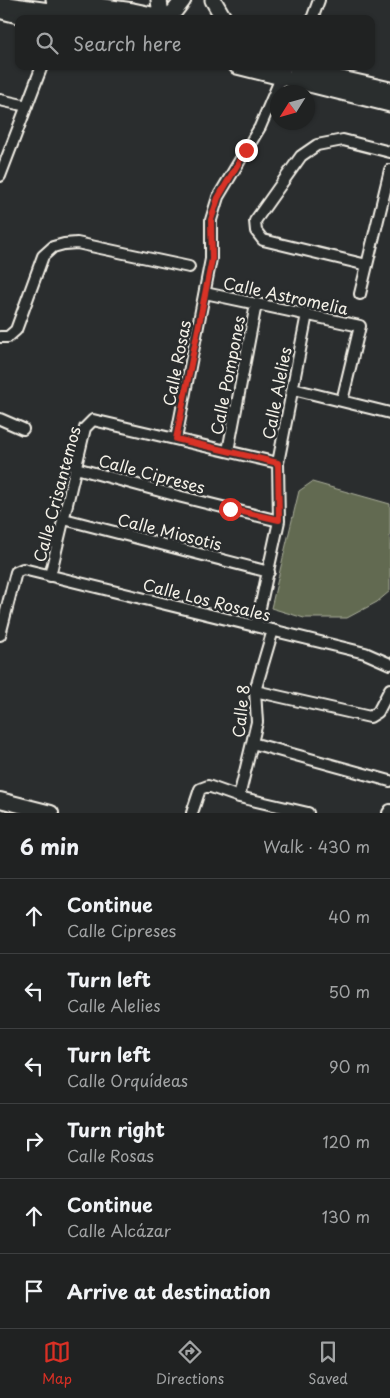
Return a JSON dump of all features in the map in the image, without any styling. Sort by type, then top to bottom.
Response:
[{"type":"main road","points":[[159,0],[160,8],[164,15]]},
{"type":"main road","points":[[170,15],[183,0]]},
{"type":"main road","points":[[213,0],[222,15]]},
{"type":"main road","points":[[0,4],[124,15]]},
{"type":"main road","points":[[55,10],[84,15]]},
{"type":"main road","points":[[308,70],[390,90]]},
{"type":"main road","points":[[283,71],[390,104]]},
{"type":"street","points":[[313,15],[319,0]]},
{"type":"street","points":[[0,13],[15,17]]},
{"type":"street","points":[[0,176],[41,70]]},
{"type":"street","name":"Calle Rosas","points":[[176,439],[212,259],[211,220],[218,198],[260,127],[283,71]]},
{"type":"street","points":[[0,100],[28,106]]},
{"type":"street","points":[[367,265],[263,240],[256,231],[255,221],[301,156],[316,144],[343,140],[390,152]]},
{"type":"street","points":[[360,294],[390,170]]},
{"type":"street","points":[[0,337],[8,337],[16,330],[43,256],[53,247],[77,243],[189,267]]},
{"type":"street","name":"Calle Astromelia","points":[[205,294],[360,326],[342,401]]},
{"type":"street","name":"Calle Pompones","points":[[228,451],[256,304]]},
{"type":"street","name":"Calle Alelies","points":[[256,626],[279,520],[278,463],[307,314]]},
{"type":"street","points":[[292,389],[390,413]]},
{"type":"street","points":[[0,419],[23,429]]},
{"type":"street","name":"Calle Crisantemos","points":[[50,576],[85,428],[92,420],[176,439]]},
{"type":"street","points":[[176,439],[278,463]]},
{"type":"street","name":"Calle Cipreses","points":[[76,468],[182,497],[279,520]]},
{"type":"street","name":"Calle Miosotis","points":[[64,519],[269,572]]},
{"type":"street","name":"Calle Los Rosales","points":[[0,632],[16,572],[23,569],[365,653],[390,664]]},
{"type":"street","name":"Calle 8","points":[[239,797],[257,722],[255,691],[273,630]]},
{"type":"street","points":[[255,691],[370,717],[378,712],[390,689]]},
{"type":"street","points":[[252,743],[390,781]]},
{"type":"street","points":[[192,813],[200,789],[208,786],[239,797],[308,813]]},
{"type":"street","points":[[0,800],[29,811],[51,813]]},
{"type":"green space","points":[[312,482],[390,504],[390,591],[377,602],[347,618],[304,618],[271,608],[299,491]]},
{"type":"route","points":[[230,509],[279,520],[278,463],[176,439],[212,259],[211,220],[218,198],[246,150]]}]
